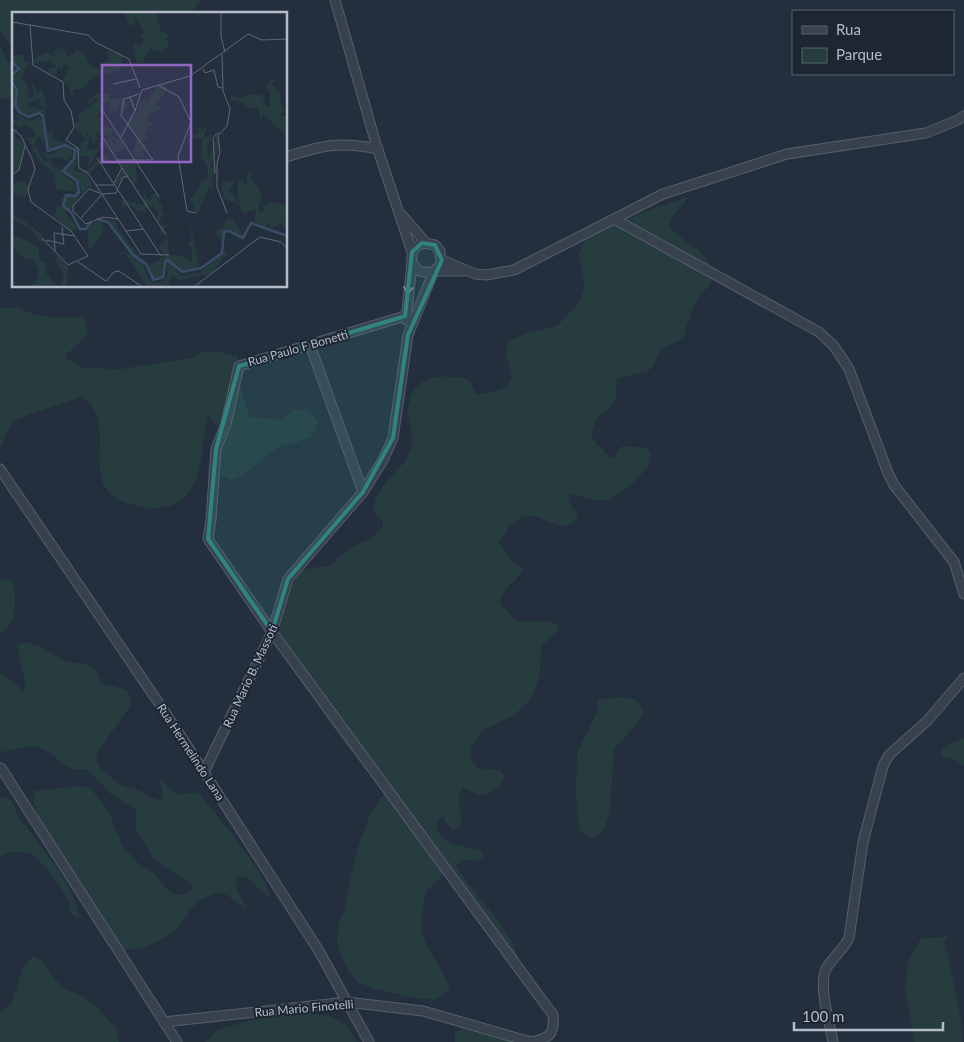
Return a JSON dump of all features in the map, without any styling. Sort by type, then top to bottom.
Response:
[{"type":"street","points":[[335,0],[378,149],[412,252],[405,316],[408,335]]},
{"type":"street","points":[[442,260],[475,274],[486,275],[514,270],[663,194],[787,154],[926,133],[964,116]]},
{"type":"street","points":[[288,156],[326,145],[357,144],[378,149]]},
{"type":"street","points":[[399,210],[426,243]]},
{"type":"street","points":[[614,219],[818,332],[834,346],[849,369],[894,485],[954,562],[964,594]]},
{"type":"street","points":[[408,335],[434,272],[442,260],[440,251],[431,243],[418,245],[412,252]]},
{"type":"street","points":[[412,263],[418,271],[465,271]]},
{"type":"street","name":"Rua Paulo F Bonetti","points":[[272,632],[208,539],[216,449],[226,424],[239,366],[405,316]]},
{"type":"street","name":"Rua Mario B. Massoti","points":[[204,772],[272,632],[288,580],[363,492],[383,460],[393,438],[408,335]]},
{"type":"street","points":[[310,345],[363,492]]},
{"type":"street","name":"Rua Hermelindo Lana","points":[[0,469],[204,772],[319,951],[369,1042]]},
{"type":"street","name":"Rua Mario Finotelli","points":[[164,1022],[347,1002],[423,1010],[531,1042],[547,1038],[554,1024],[553,1015],[272,632]]},
{"type":"street","points":[[833,1042],[823,981],[826,969],[844,948],[849,938],[863,842],[883,766],[889,755],[927,721],[964,678]]},
{"type":"street","points":[[2,768],[176,1042]]},
{"type":"highlighted area","points":[[422,243],[435,245],[442,260],[408,335],[393,438],[363,492],[288,579],[272,632],[208,539],[216,449],[239,366],[405,316],[412,252]]},
{"type":"green space","points":[[0,0],[201,0],[192,12],[12,12],[12,46],[0,31]]},
{"type":"green space","points":[[0,45],[8,62],[12,65],[12,97],[0,100]]},
{"type":"green space","points":[[690,196],[671,218],[669,226],[702,254],[711,266],[713,278],[696,302],[683,338],[660,350],[654,365],[649,370],[617,379],[616,398],[610,407],[597,417],[591,435],[592,439],[611,458],[615,457],[618,450],[623,446],[648,448],[651,455],[648,466],[637,479],[610,500],[592,500],[568,493],[570,504],[578,514],[574,522],[569,525],[562,526],[533,516],[521,517],[507,531],[499,543],[511,560],[523,569],[517,579],[503,593],[500,604],[517,622],[549,621],[557,624],[559,628],[541,647],[540,675],[531,699],[515,714],[484,730],[471,747],[470,756],[475,765],[479,768],[502,771],[504,776],[500,784],[490,793],[481,795],[462,787],[459,799],[460,824],[455,830],[451,829],[442,816],[438,820],[437,829],[449,842],[479,850],[483,853],[482,858],[475,861],[462,859],[456,866],[502,925],[516,950],[519,961],[447,872],[426,891],[421,930],[427,946],[450,989],[436,999],[419,999],[372,988],[358,982],[348,970],[341,956],[337,941],[339,923],[345,909],[358,847],[370,814],[385,793],[345,744],[284,658],[278,642],[284,607],[290,587],[301,572],[309,568],[329,566],[351,547],[371,538],[382,528],[383,521],[374,513],[374,505],[381,490],[408,456],[412,439],[408,408],[413,391],[419,385],[433,378],[460,377],[468,379],[476,394],[502,389],[511,378],[506,354],[508,342],[530,332],[557,326],[579,303],[584,287],[579,255],[582,246],[588,238],[651,209]]},
{"type":"green space","points":[[19,308],[35,315],[84,317],[88,333],[78,345],[66,354],[66,358],[82,368],[121,369],[190,358],[203,352],[219,352],[237,356],[241,372],[240,388],[250,417],[281,420],[293,410],[309,410],[318,422],[312,436],[298,442],[283,445],[269,453],[245,474],[231,480],[217,474],[218,427],[208,415],[197,476],[191,489],[183,499],[170,506],[153,508],[130,504],[113,496],[104,484],[100,470],[99,422],[93,407],[81,396],[16,421],[8,430],[0,450],[0,309]]},
{"type":"green space","points":[[8,579],[13,581],[15,610],[10,622],[0,633],[0,581]]},
{"type":"green space","points":[[25,642],[42,647],[64,661],[90,665],[97,671],[102,683],[126,690],[130,696],[130,706],[98,752],[96,759],[100,768],[122,786],[141,791],[155,799],[161,800],[163,798],[160,779],[179,794],[194,792],[200,794],[249,856],[270,895],[267,896],[247,878],[240,876],[235,886],[246,908],[225,894],[216,893],[196,904],[173,932],[149,945],[140,948],[123,949],[110,940],[100,925],[87,891],[69,870],[45,830],[34,804],[34,791],[80,786],[91,789],[108,810],[122,845],[137,862],[153,873],[173,894],[183,895],[193,889],[193,885],[154,860],[136,830],[136,810],[111,794],[87,769],[79,770],[72,768],[49,752],[35,747],[0,752],[0,672],[24,691],[25,684],[18,648],[19,644]]},
{"type":"green space","points":[[619,697],[635,699],[644,711],[636,725],[614,748],[610,811],[605,828],[593,838],[580,832],[576,800],[577,753],[597,712],[597,700]]},
{"type":"green space","points":[[964,738],[964,766],[954,759],[942,756],[941,750]]},
{"type":"green space","points":[[6,797],[12,800],[19,820],[26,826],[65,881],[80,918],[70,913],[69,902],[63,890],[34,856],[17,851],[0,858],[0,799]]},
{"type":"green space","points":[[946,936],[947,939],[944,941],[959,1007],[962,1042],[914,1042],[905,986],[909,960],[921,938]]},
{"type":"green space","points":[[33,956],[43,961],[54,979],[65,989],[82,996],[95,1005],[116,1028],[119,1042],[0,1042],[0,1014],[12,1003],[22,969]]},
{"type":"green space","points":[[308,1010],[340,1021],[350,1030],[357,1042],[205,1042],[217,1030],[248,1021]]},
{"type":"green space","points":[[469,1027],[521,1042],[455,1042],[455,1032]]}]
